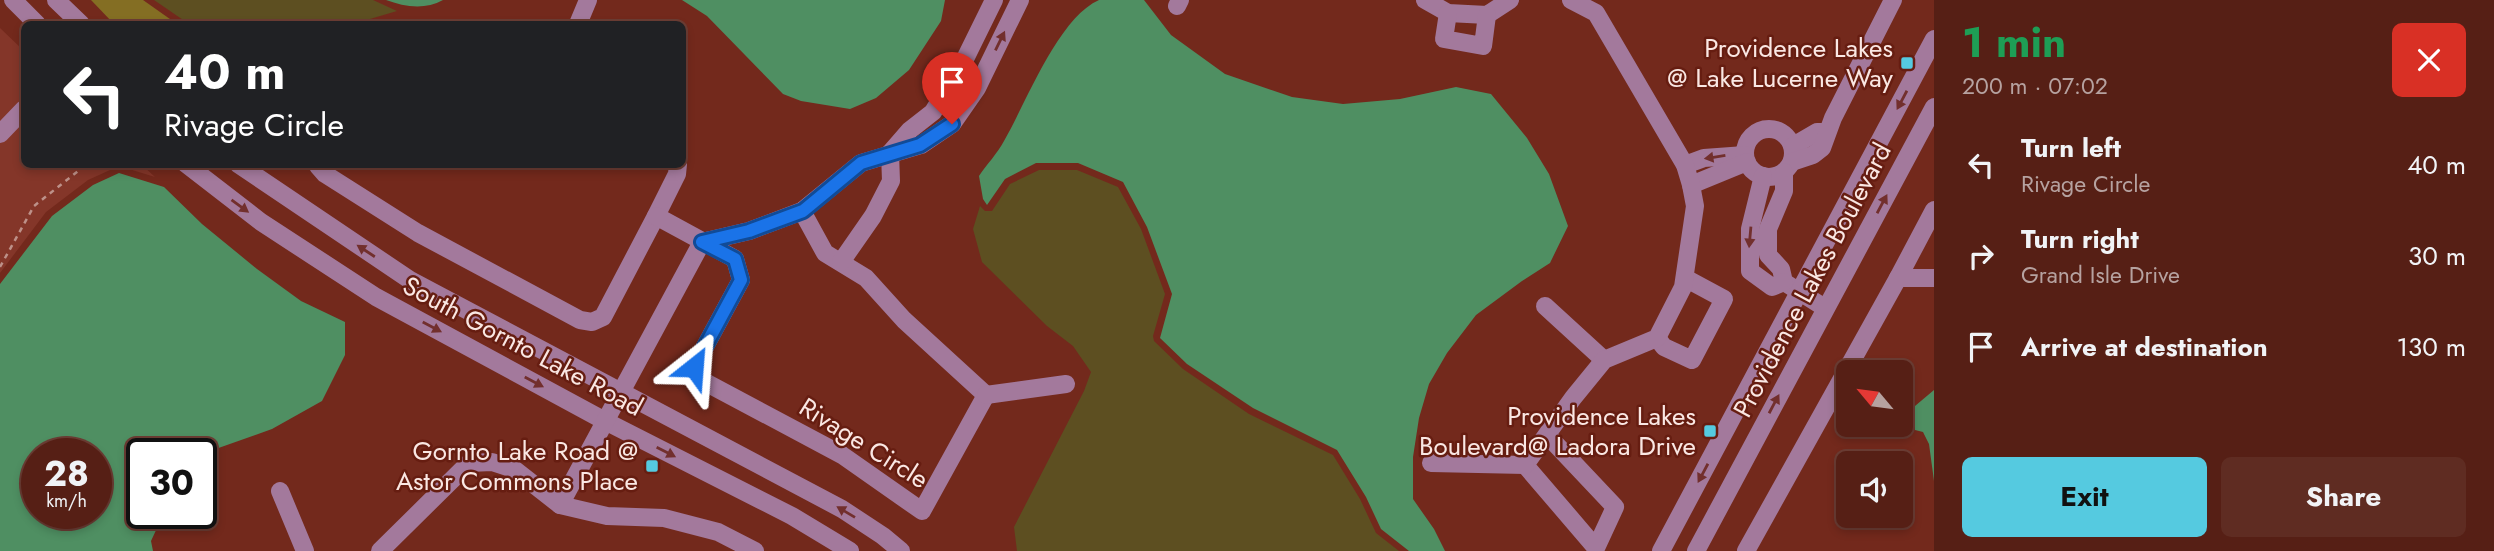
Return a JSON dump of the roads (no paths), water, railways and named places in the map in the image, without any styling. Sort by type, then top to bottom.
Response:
[{"type":"street","points":[[13,0],[34,21]]},
{"type":"street","points":[[56,0],[78,21]]},
{"type":"street","points":[[579,21],[588,0]]},
{"type":"street","points":[[841,262],[873,216],[891,181],[890,153],[910,130],[933,112],[967,56],[994,0]]},
{"type":"street","points":[[560,505],[702,242],[749,231],[803,211],[861,163],[920,145],[952,124],[977,88],[1020,0]]},
{"type":"street","points":[[1425,0],[1448,13],[1487,15],[1510,0]]},
{"type":"street","points":[[1525,466],[1604,359],[1657,338],[1683,287],[1695,206],[1685,164],[1596,13],[1572,0]]},
{"type":"street","points":[[1825,308],[1784,282],[1781,269],[1768,255],[1768,229],[1784,191],[1789,160],[1784,133],[1769,128],[1754,133],[1745,147],[1746,158],[1756,173],[1762,176],[1777,176],[1789,160],[1813,155],[1822,148],[1827,132],[1893,0]]},
{"type":"street","points":[[1448,13],[1444,39],[1483,46],[1487,15]]},
{"type":"street","name":"Providence Lakes Boulevard","points":[[1661,551],[1934,39]]},
{"type":"street","points":[[967,56],[987,67]]},
{"type":"street","name":"Providence Lakes Boulevard","points":[[1696,551],[1934,107]]},
{"type":"street","points":[[0,134],[21,112]]},
{"type":"street","points":[[1685,164],[1704,158],[1746,158]]},
{"type":"street","points":[[1691,185],[1746,158]]},
{"type":"street","name":"South Gornto Lake Road","points":[[191,168],[261,222],[376,297],[606,421],[792,516],[850,551]]},
{"type":"street","name":"South Gornto Lake Road","points":[[244,168],[410,280],[842,509],[901,551]]},
{"type":"street","points":[[320,168],[325,174],[418,233],[580,320],[592,323],[603,317],[656,216],[678,168]]},
{"type":"street","points":[[1762,176],[1750,229],[1750,271],[1772,286],[1784,282]]},
{"type":"street","points":[[1746,551],[1934,210]]},
{"type":"street","points":[[803,211],[825,253],[866,278],[904,320],[986,395],[1066,384]]},
{"type":"street","name":"Rivage Circle","points":[[656,216],[735,259],[741,280],[694,367],[703,381],[842,455],[922,512],[986,395]]},
{"type":"street","points":[[1657,338],[1664,347],[1692,360],[1724,299],[1685,278]]},
{"type":"street","points":[[1898,278],[1934,278]]},
{"type":"street","points":[[1545,306],[1604,359]]},
{"type":"street","points":[[1431,463],[1525,466],[1595,548],[1615,507],[1548,436]]},
{"type":"street","points":[[380,551],[469,463],[492,462],[514,469],[560,505],[607,516],[664,518],[718,533],[755,551]]},
{"type":"street","points":[[281,491],[305,551]]},
{"type":"place","name":"Providence Lakes @ Lake Lucerne Way","points":[[1907,63]]},
{"type":"place","name":"Providence Lakes Boulevard@ Ladora Drive","points":[[1710,431]]},
{"type":"place","name":"Gornto Lake Road @ Astor Commons Place","points":[[652,466]]}]
